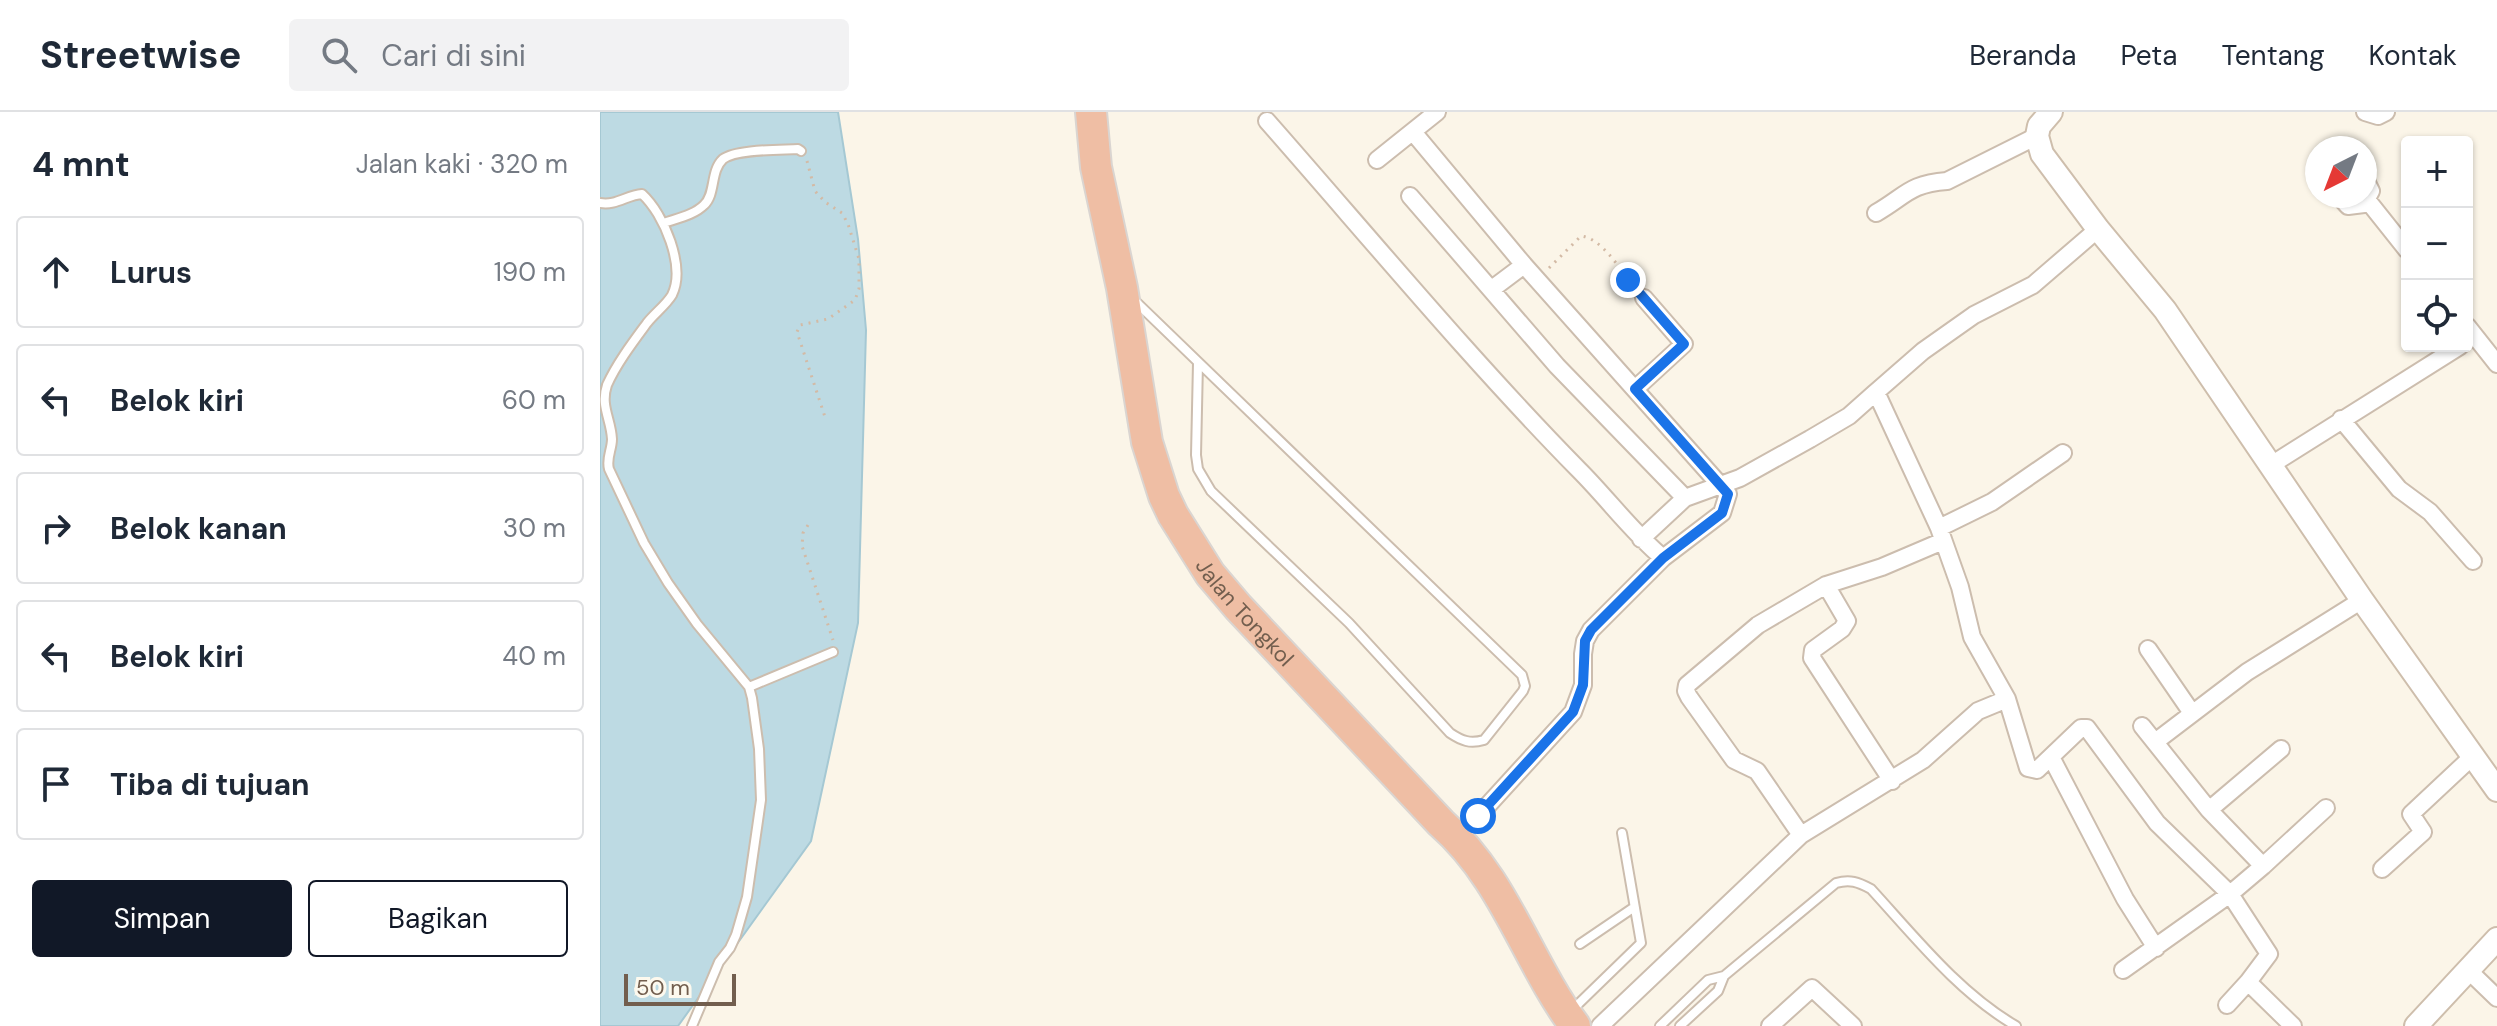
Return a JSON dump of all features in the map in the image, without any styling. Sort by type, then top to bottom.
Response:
[{"type":"highway","name":"Jalan Tongkol","points":[[1091,112],[1096,167],[1122,288],[1147,442],[1164,496],[1186,538],[1210,574],[1238,607],[1451,832],[1509,909],[1571,1020]]},
{"type":"street","points":[[1377,160],[1437,112]]},
{"type":"street","points":[[2051,112],[2039,126],[2037,136],[2042,154],[2098,229],[2150,288],[2362,600],[2497,790]]},
{"type":"street","points":[[2365,112],[2378,116],[2386,112]]},
{"type":"street","points":[[1267,121],[1495,382],[1599,490],[1641,539],[1663,558]]},
{"type":"street","points":[[1413,132],[1524,265],[1706,465],[1724,496]]},
{"type":"street","points":[[1876,213],[1897,201],[1912,187],[1947,181],[2037,136]]},
{"type":"street","points":[[1410,196],[1557,366],[1685,498]]},
{"type":"street","points":[[2374,208],[2401,242]]},
{"type":"street","points":[[1451,832],[1573,712],[1583,685],[1585,641],[1591,630],[1724,496],[1849,416],[1923,351],[1974,315],[2033,285],[2098,229]]},
{"type":"street","points":[[1492,289],[1524,265]]},
{"type":"street","points":[[1635,389],[1684,344],[1644,298]]},
{"type":"street","points":[[2473,338],[2497,364]]},
{"type":"street","points":[[2271,465],[2450,352]]},
{"type":"street","points":[[1876,392],[1941,534],[1960,587],[1972,637],[2007,699],[2028,768],[2037,770],[2086,726],[2157,823],[2230,894],[2269,954],[2227,1005]]},
{"type":"street","points":[[2341,419],[2399,489],[2430,512],[2473,561]]},
{"type":"street","points":[[1801,835],[1757,771],[1734,760],[1686,691],[1687,685],[1758,625],[1826,585],[1882,567],[1941,534],[2063,453]]},
{"type":"street","points":[[1641,539],[1685,498],[1695,493],[1724,496]]},
{"type":"street","points":[[1826,585],[1847,621],[1842,629],[1813,650],[1812,658],[1892,781]]},
{"type":"street","points":[[2155,742],[2247,672],[2362,600]]},
{"type":"street","points":[[2148,649],[2192,713]]},
{"type":"street","points":[[1600,1026],[1801,835],[1923,760],[1978,711],[2007,699]]},
{"type":"street","points":[[2142,726],[2209,810],[2263,866]]},
{"type":"street","points":[[2209,810],[2281,749]]},
{"type":"street","points":[[2382,869],[2423,832],[2411,814],[2473,756]]},
{"type":"street","points":[[2051,757],[2125,899],[2156,948]]},
{"type":"street","points":[[2123,970],[2230,894],[2326,808]]},
{"type":"street","points":[[2425,1021],[2497,939]]},
{"type":"street","points":[[2468,970],[2497,998]]},
{"type":"street","points":[[2248,982],[2293,1026]]},
{"type":"street","points":[[1770,1026],[1812,988],[1853,1026]]},
{"type":"lane","points":[[664,223],[695,212],[708,203],[716,172],[723,159],[739,153],[801,151]]},
{"type":"lane","points":[[600,203],[617,202],[642,194],[664,223],[675,267],[672,295],[618,365],[603,397],[612,439],[607,460],[609,469],[644,543],[668,583],[749,687],[759,749],[761,800],[747,897],[736,935],[719,962],[692,1026]]},
{"type":"lane","points":[[1122,288],[1522,675],[1523,691],[1484,740],[1475,743],[1463,741],[1450,733],[1349,623],[1211,491],[1198,469],[1196,455],[1198,363]]},
{"type":"lane","points":[[749,687],[833,652]]},
{"type":"lane","points":[[1571,1020],[1641,943],[1622,833]]},
{"type":"lane","points":[[1660,1026],[1708,980],[1724,976],[1836,883],[1847,880],[1871,889],[1934,958],[1997,1015],[2016,1026]]},
{"type":"lane","points":[[1580,944],[1633,908]]},
{"type":"lane","points":[[1680,1026],[1718,991],[1724,976]]},
{"type":"path","points":[[801,151],[815,191],[842,213],[848,224],[859,259],[859,289],[855,300],[828,319],[800,325],[797,332],[825,417]]},
{"type":"path","points":[[1538,280],[1581,236],[1586,236],[1597,244],[1644,298]]},
{"type":"path","points":[[808,525],[803,533],[802,546],[833,641],[833,652]]},
{"type":"water","points":[[600,112],[838,112],[858,239],[866,330],[858,623],[811,841],[678,1026],[600,1026]]},
{"type":"route","points":[[1478,816],[1573,712],[1583,685],[1583,654],[1591,630],[1663,558],[1722,513],[1728,494],[1706,465],[1635,389],[1684,344],[1628,280]]}]
